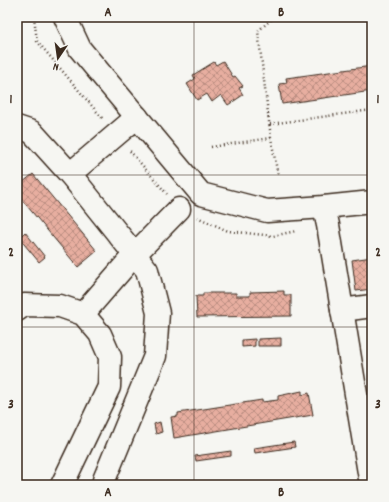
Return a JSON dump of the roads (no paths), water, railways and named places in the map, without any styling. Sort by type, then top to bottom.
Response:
[{"type":"street","points":[[65,17],[80,49],[201,194],[267,211],[372,202]]},
{"type":"street","points":[[70,174],[137,117]]},
{"type":"street","points":[[17,127],[32,132],[70,174],[135,254],[147,270],[158,313],[155,356],[104,480],[105,485]]},
{"type":"street","points":[[324,207],[371,472]]},
{"type":"street","points":[[84,314],[135,254],[179,209]]},
{"type":"street","points":[[17,310],[24,305],[60,306],[84,314],[100,334],[110,357],[109,387],[62,485]]},
{"type":"street","points":[[342,310],[372,306]]}]
